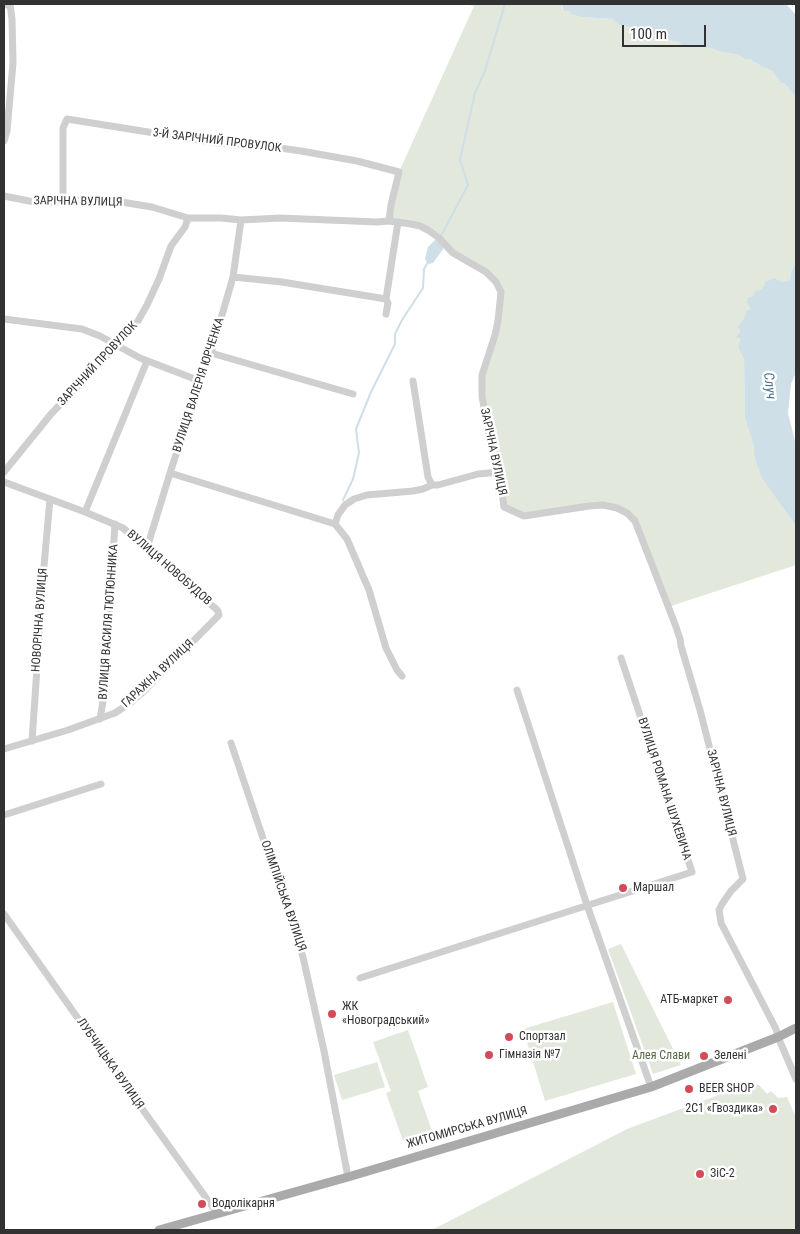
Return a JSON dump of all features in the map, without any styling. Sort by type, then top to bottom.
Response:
[{"type":"main road","name":"ЖИТОМИРСЬКА ВУЛИЦЯ","points":[[159,1230],[348,1177],[652,1087],[778,1037],[796,1028]]},
{"type":"street","points":[[4,5],[10,4],[13,63],[7,131],[4,141]]},
{"type":"street","name":"3-Й ЗАРІЧНИЙ ПРОВУЛОК","points":[[62,201],[63,128],[67,119],[216,143],[259,145],[356,161],[399,172],[389,221]]},
{"type":"street","name":"ЗАРІЧНА ВУЛИЦЯ","points":[[4,196],[49,203],[108,200],[152,207],[188,218],[241,220],[280,218],[389,221],[411,224],[428,230],[439,238],[453,253],[486,272],[496,282],[501,292],[495,335],[482,375],[482,396],[488,431],[499,472],[504,508],[524,516],[604,505],[628,513],[635,521],[680,639],[743,879],[722,904],[719,910],[721,923],[776,1028],[778,1037]]},
{"type":"street","name":"ЗАРІЧНИЙ ПРОВУЛОК","points":[[4,472],[51,414],[117,346],[138,321],[159,278],[171,246],[185,227],[188,218]]},
{"type":"street","name":"ВУЛИЦЯ ВАЛЕРІЯ ЮРЧЕНКА","points":[[147,548],[211,352],[233,277],[241,220]]},
{"type":"street","points":[[386,314],[388,303],[386,299],[398,222]]},
{"type":"street","points":[[233,277],[282,282],[386,299]]},
{"type":"street","points":[[4,319],[82,329],[100,336],[148,361],[200,381]]},
{"type":"street","points":[[211,352],[353,394]]},
{"type":"street","points":[[85,512],[148,361]]},
{"type":"street","points":[[413,381],[428,477],[432,485]]},
{"type":"street","points":[[335,524],[338,515],[345,505],[367,494],[413,491],[478,474],[499,472]]},
{"type":"street","points":[[170,473],[335,524],[347,539],[369,590],[386,648],[402,676]]},
{"type":"street","name":"ВУЛИЦЯ НОВОБУДОВ","points":[[4,482],[115,524],[132,534],[198,596],[214,607],[218,611],[219,616]]},
{"type":"street","name":"НОВОРІЧНА ВУЛИЦЯ","points":[[32,741],[50,499]]},
{"type":"street","name":"ВУЛИЦЯ ВАСИЛЯ ТЮТЮННИКА","points":[[100,719],[104,695],[115,524]]},
{"type":"street","name":"ГАРАЖНА ВУЛИЦЯ","points":[[4,749],[100,719],[130,704],[219,616]]},
{"type":"street","name":"ВУЛИЦЯ РОМАНА ШУХЕВИЧА","points":[[360,978],[692,872],[621,658]]},
{"type":"street","points":[[517,690],[587,905],[652,1087]]},
{"type":"street","name":"ОЛІМПІЙСЬКА ВУЛИЦЯ","points":[[232,743],[303,957],[324,1052],[348,1177]]},
{"type":"street","points":[[4,815],[101,784]]},
{"type":"street","name":"ЛУБЧИЦЬКА ВУЛИЦЯ","points":[[4,914],[218,1213]]},
{"type":"street","points":[[778,1037],[796,1079]]},
{"type":"green space","points":[[465,4],[561,4],[563,10],[581,17],[612,19],[619,25],[649,32],[672,41],[678,41],[694,47],[711,48],[738,55],[744,59],[750,59],[772,71],[781,83],[785,84],[796,95],[796,263],[791,271],[790,280],[760,290],[751,310],[741,323],[738,348],[744,359],[745,418],[754,447],[754,455],[784,509],[796,526],[796,565],[668,607],[647,553],[627,513],[604,505],[524,516],[504,507],[488,431],[482,375],[500,303],[496,282],[453,253],[428,230],[389,221],[399,172],[474,6]]},
{"type":"green space","name":"Алея Слави","points":[[621,944],[681,1065],[653,1074],[608,949]]},
{"type":"green space","points":[[613,1002],[636,1074],[545,1101],[523,1029]]},
{"type":"green space","points":[[408,1030],[428,1087],[418,1091],[432,1131],[403,1141],[386,1093],[391,1091],[373,1042]]},
{"type":"green space","points":[[377,1062],[385,1087],[342,1100],[334,1075]]},
{"type":"green space","points":[[751,1083],[759,1085],[767,1094],[771,1091],[778,1098],[787,1097],[796,1117],[796,1230],[432,1230],[627,1129]]},
{"type":"water","points":[[561,4],[786,4],[796,15],[796,95],[785,84],[781,83],[772,71],[750,59],[744,59],[738,55],[711,48],[682,45],[678,41],[672,41],[649,32],[619,25],[612,19],[581,17],[563,10]]},
{"type":"water","points":[[436,239],[444,245],[443,249],[433,263],[428,264],[425,259],[428,247]]},
{"type":"water","name":"Случ","points":[[796,263],[796,372],[791,384],[788,413],[796,445],[796,526],[762,478],[754,455],[754,447],[745,418],[744,359],[738,348],[740,339],[736,337],[740,329],[737,328],[745,317],[746,311],[751,309],[747,302],[748,298],[753,296],[756,291],[762,289],[766,281],[774,278],[781,282],[790,280],[791,271]]},
{"type":"waterway","points":[[441,236],[468,185],[460,160],[475,93],[485,71],[505,4]]},
{"type":"waterway","points":[[343,500],[353,479],[359,453],[356,429],[371,392],[395,344],[395,334],[423,288],[424,269],[428,262]]},
{"type":"place","name":"Маршал","points":[[623,888]]},
{"type":"place","name":"АТБ-маркет","points":[[728,1000]]},
{"type":"place","name":"ЖК «Новоградський»","points":[[332,1014]]},
{"type":"place","name":"Спортзал","points":[[509,1037]]},
{"type":"place","name":"Гімназія №7","points":[[489,1055]]},
{"type":"place","name":"Зелені","points":[[704,1056]]},
{"type":"place","name":"BEER SHOP","points":[[689,1089]]},
{"type":"place","name":"2С1 «Гвоздика»","points":[[773,1109]]},
{"type":"place","name":"ЗіС-2","points":[[700,1174]]},
{"type":"place","name":"Водолікарня","points":[[202,1204]]}]
